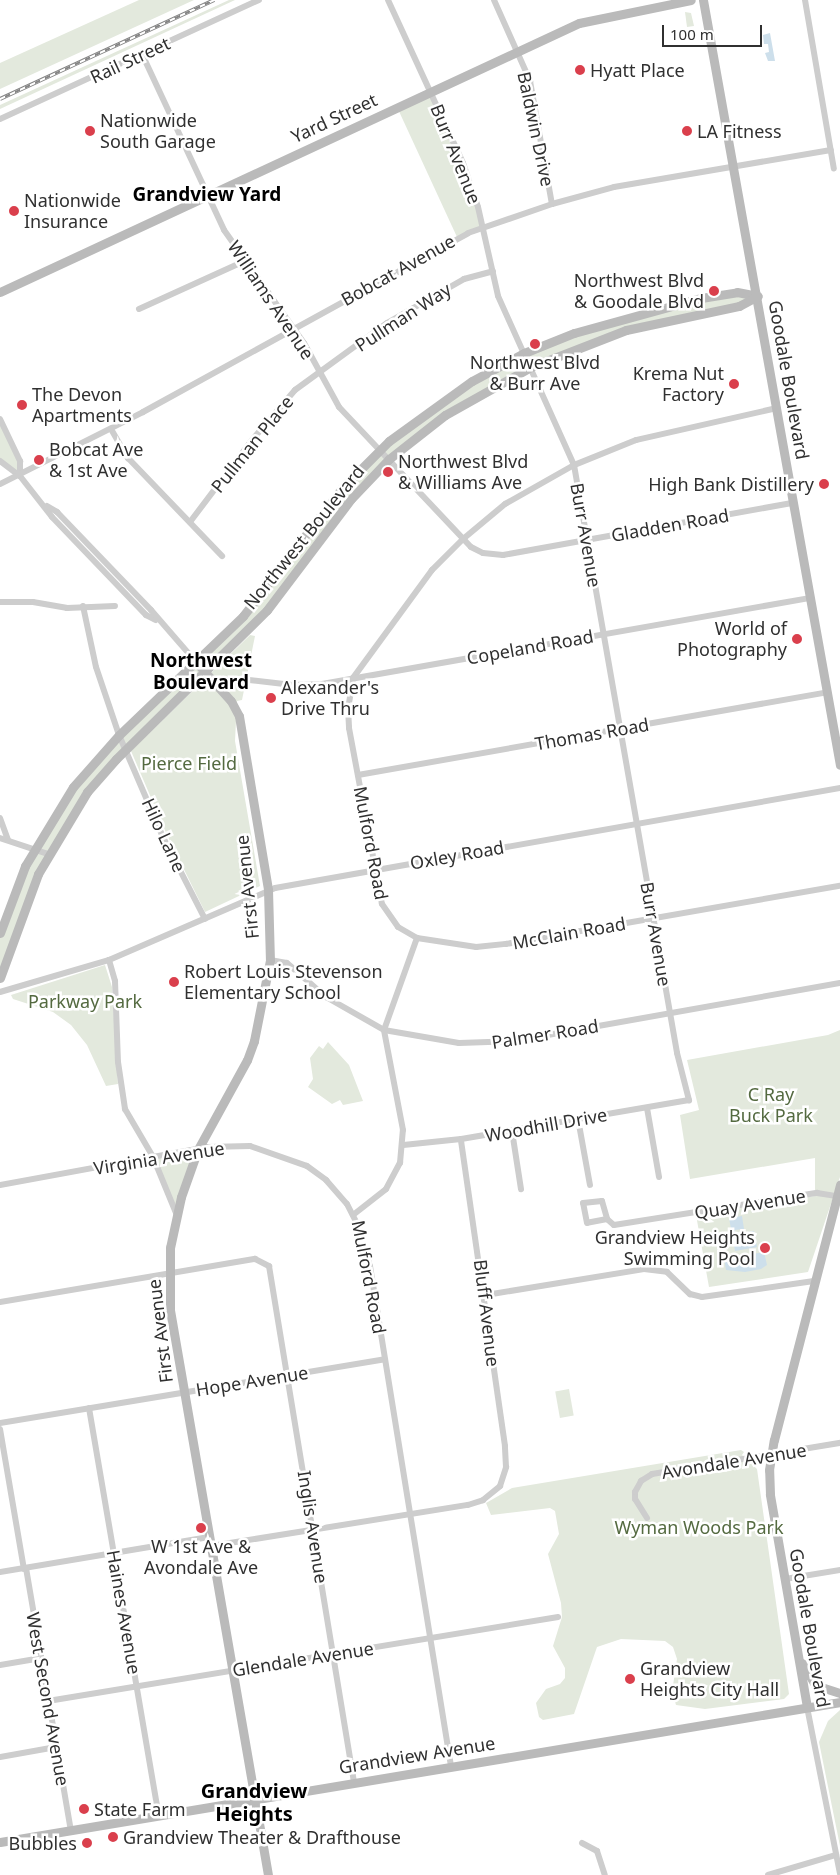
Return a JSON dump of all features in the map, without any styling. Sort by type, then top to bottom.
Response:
[{"type":"main road","name":"Yard Street","points":[[0,292],[596,17],[691,0]]},
{"type":"main road","name":"Goodale Boulevard","points":[[704,0],[840,765]]},
{"type":"main road","name":"Northwest Boulevard","points":[[0,933],[34,848],[73,787],[119,735],[249,609],[342,489],[379,450],[447,396],[524,353],[581,330],[674,304],[737,292],[758,296]]},
{"type":"main road","name":"Northwest Boulevard","points":[[0,978],[27,900],[48,854],[87,792],[126,750],[267,610],[351,499],[389,460],[445,415],[531,367],[626,330],[738,306],[758,296]]},
{"type":"main road","name":"First Avenue","points":[[196,662],[231,701],[239,716],[268,890],[270,960],[254,1041],[247,1060],[198,1149],[176,1213],[169,1273],[170,1310],[268,1875]]},
{"type":"main road","name":"Goodale Boulevard","points":[[807,1708],[770,1494],[771,1455],[840,1184]]},
{"type":"main road","points":[[796,1648],[815,1684],[840,1693]]},
{"type":"main road","name":"Grandview Avenue","points":[[0,1842],[840,1702]]},
{"type":"street","name":"Rail Street","points":[[0,119],[259,0]]},
{"type":"street","name":"Burr Avenue","points":[[388,0],[463,163],[482,227],[498,296],[574,465],[670,1013],[689,1100]]},
{"type":"street","name":"Baldwin Drive","points":[[494,0],[517,52],[533,95],[552,204]]},
{"type":"street","points":[[805,0],[834,169]]},
{"type":"street","name":"Williams Avenue","points":[[142,54],[224,230],[293,328],[339,407],[463,539]]},
{"type":"street","name":"Bobcat Avenue","points":[[0,484],[20,476],[111,429],[444,244],[482,227],[552,204],[614,187],[831,150]]},
{"type":"street","points":[[138,309],[245,261]]},
{"type":"street","name":"Pullman Way","points":[[320,374],[387,323],[464,279],[493,271]]},
{"type":"street","name":"Pullman Place","points":[[190,522],[283,403],[295,390],[320,374]]},
{"type":"street","points":[[353,678],[414,593],[463,539],[504,504],[574,465],[650,436],[777,408]]},
{"type":"street","points":[[0,419],[20,461],[20,476]]},
{"type":"street","points":[[111,429],[128,458],[222,556]]},
{"type":"street","name":"First Avenue","points":[[0,461],[20,476],[46,506],[52,517],[146,615],[156,620],[196,662]]},
{"type":"street","name":"Gladden Road","points":[[463,539],[475,549],[498,555],[793,503]]},
{"type":"street","name":"Copeland Road","points":[[248,680],[293,685],[353,678],[810,598]]},
{"type":"street","points":[[0,602],[115,606]]},
{"type":"street","name":"Hilo Lane","points":[[83,606],[94,659],[119,735],[163,837],[205,919]]},
{"type":"street","name":"Mulford Road","points":[[353,678],[347,717],[374,870],[387,914],[398,927],[417,938]]},
{"type":"street","name":"Thomas Road","points":[[358,775],[827,692]]},
{"type":"street","name":"Oxley Road","points":[[0,992],[109,960],[268,890],[840,788]]},
{"type":"street","points":[[0,818],[8,840]]},
{"type":"street","points":[[0,838],[48,854]]},
{"type":"street","name":"McClain Road","points":[[417,938],[476,948],[840,886]]},
{"type":"street","points":[[384,1030],[417,938]]},
{"type":"street","points":[[109,960],[115,982],[119,1072],[125,1109],[153,1157],[176,1213]]},
{"type":"street","name":"Palmer Road","points":[[270,960],[287,964],[326,997],[384,1030],[459,1043],[488,1043],[840,983]]},
{"type":"street","name":"Mulford Road","points":[[384,1030],[402,1122],[400,1163],[386,1189],[353,1215],[366,1249],[451,1766]]},
{"type":"street","name":"Woodhill Drive","points":[[402,1145],[462,1139],[689,1100]]},
{"type":"street","points":[[647,1108],[659,1176]]},
{"type":"street","points":[[578,1119],[590,1185]]},
{"type":"street","points":[[512,1131],[521,1189]]},
{"type":"street","name":"Bluff Avenue","points":[[410,1514],[479,1502],[500,1486],[506,1457],[486,1295],[462,1139]]},
{"type":"street","name":"Virginia Avenue","points":[[0,1185],[198,1149],[250,1146],[288,1157],[326,1180],[353,1215]]},
{"type":"street","name":"Quay Avenue","points":[[606,1219],[587,1223],[584,1203],[602,1200],[606,1219],[614,1225],[648,1222],[817,1193],[837,1196]]},
{"type":"street","name":"Inglis Avenue","points":[[169,1273],[255,1259],[266,1262],[271,1271],[354,1782]]},
{"type":"street","points":[[486,1295],[644,1269],[667,1272],[695,1297],[814,1281]]},
{"type":"street","points":[[0,1302],[169,1273]]},
{"type":"street","name":"Hope Avenue","points":[[0,1423],[385,1359]]},
{"type":"street","name":"Haines Avenue","points":[[89,1408],[159,1816]]},
{"type":"street","name":"West Second Avenue","points":[[0,1429],[71,1830]]},
{"type":"street","name":"Avondale Avenue","points":[[647,1518],[635,1499],[635,1492],[641,1481],[652,1474],[840,1443]]},
{"type":"street","points":[[0,1572],[114,1553],[313,1529],[410,1514]]},
{"type":"street","points":[[785,1580],[840,1570]]},
{"type":"street","name":"Glendale Avenue","points":[[48,1701],[558,1617]]},
{"type":"street","points":[[0,1665],[41,1658]]},
{"type":"street","name":"Goodale Boulevard","points":[[807,1708],[840,1874]]},
{"type":"street","points":[[0,1757],[56,1747]]},
{"type":"street","points":[[582,1843],[597,1851],[605,1875]]},
{"type":"street","points":[[768,1875],[836,1855]]},
{"type":"green space","points":[[139,0],[194,0],[0,89],[0,63]]},
{"type":"green space","points":[[229,0],[235,0],[0,109],[0,105]]},
{"type":"green space","points":[[685,12],[691,13],[694,26],[687,27]]},
{"type":"green space","points":[[430,92],[452,138],[483,227],[457,237],[397,107]]},
{"type":"green space","points":[[737,292],[758,296],[739,306],[686,316],[578,347],[445,415],[351,499],[267,610],[116,759],[48,854],[0,978],[0,933],[25,866],[73,787],[243,616],[360,469],[447,396],[574,333]]},
{"type":"green space","points":[[0,419],[20,461],[20,476],[0,461]]},
{"type":"green space","name":"Pierce Field","points":[[250,635],[255,636],[242,700],[237,701],[235,741],[260,886],[205,912],[167,835],[131,751]]},
{"type":"green space","name":"Parkway Park","points":[[105,965],[112,987],[118,1084],[106,1086],[87,1045],[71,1025],[53,1012],[13,999],[11,995]]},
{"type":"green space","name":"C Ray Buck Park","points":[[840,1030],[840,1177],[808,1272],[709,1287],[696,1215],[815,1196],[815,1158],[690,1179],[680,1115],[699,1110],[687,1060],[828,1035]]},
{"type":"green space","points":[[328,1042],[349,1065],[363,1101],[343,1105],[340,1100],[332,1104],[308,1087],[313,1079],[310,1058],[319,1046],[323,1049]]},
{"type":"green space","points":[[194,1151],[175,1206],[155,1159]]},
{"type":"green space","points":[[569,1389],[574,1416],[560,1418],[555,1391]]},
{"type":"green space","name":"Wyman Woods Park","points":[[741,1450],[744,1452],[742,1455],[757,1469],[789,1694],[784,1699],[705,1709],[676,1705],[672,1692],[677,1659],[673,1647],[665,1641],[621,1639],[597,1647],[574,1714],[543,1720],[539,1717],[536,1703],[546,1689],[560,1684],[565,1678],[565,1668],[553,1646],[562,1617],[561,1603],[548,1554],[559,1534],[555,1511],[550,1508],[491,1515],[486,1503],[512,1488]]},
{"type":"green space","points":[[840,1710],[840,1846],[819,1742],[828,1721]]},
{"type":"water","points":[[770,33],[775,61],[768,61],[765,53],[769,52],[768,44],[764,44],[763,35]]},
{"type":"water","points":[[742,1216],[744,1229],[735,1230],[735,1234],[754,1231],[757,1247],[735,1251],[729,1218]]},
{"type":"water","points":[[764,1252],[767,1265],[761,1269],[745,1272],[726,1270],[724,1259]]},
{"type":"railway","points":[[0,99],[214,0]]},
{"type":"place","name":"Hyatt Place","points":[[580,70]]},
{"type":"place","name":"Nationwide South Garage","points":[[90,131]]},
{"type":"place","name":"LA Fitness","points":[[687,131]]},
{"type":"place","name":"Nationwide Insurance","points":[[14,211]]},
{"type":"place","name":"Northwest Blvd & Goodale Blvd","points":[[714,291]]},
{"type":"place","name":"Northwest Blvd & Burr Ave","points":[[535,344]]},
{"type":"place","name":"Krema Nut Factory","points":[[734,384]]},
{"type":"place","name":"The Devon Apartments","points":[[22,405]]},
{"type":"place","name":"Bobcat Ave & 1st Ave","points":[[39,460]]},
{"type":"place","name":"Northwest Blvd & Williams Ave","points":[[388,472]]},
{"type":"place","name":"High Bank Distillery","points":[[824,484]]},
{"type":"place","name":"World of Photography","points":[[797,639]]},
{"type":"place","name":"Alexander's Drive Thru","points":[[271,698]]},
{"type":"place","name":"Robert Louis Stevenson Elementary School","points":[[174,982]]},
{"type":"place","name":"Grandview Heights Swimming Pool","points":[[765,1248]]},
{"type":"place","name":"W 1st Ave & Avondale Ave","points":[[201,1528]]},
{"type":"place","name":"Grandview Heights City Hall","points":[[630,1679]]},
{"type":"place","name":"State Farm","points":[[84,1809]]},
{"type":"place","name":"Grandview Theater & Drafthouse","points":[[113,1837]]},
{"type":"place","name":"Bubbles","points":[[87,1843]]},
{"type":"district","name":"Grandview Yard","points":[[207,195]]},
{"type":"district","name":"Northwest Boulevard","points":[[201,672]]},
{"type":"district","name":"Grandview Heights","points":[[254,1802]]}]
